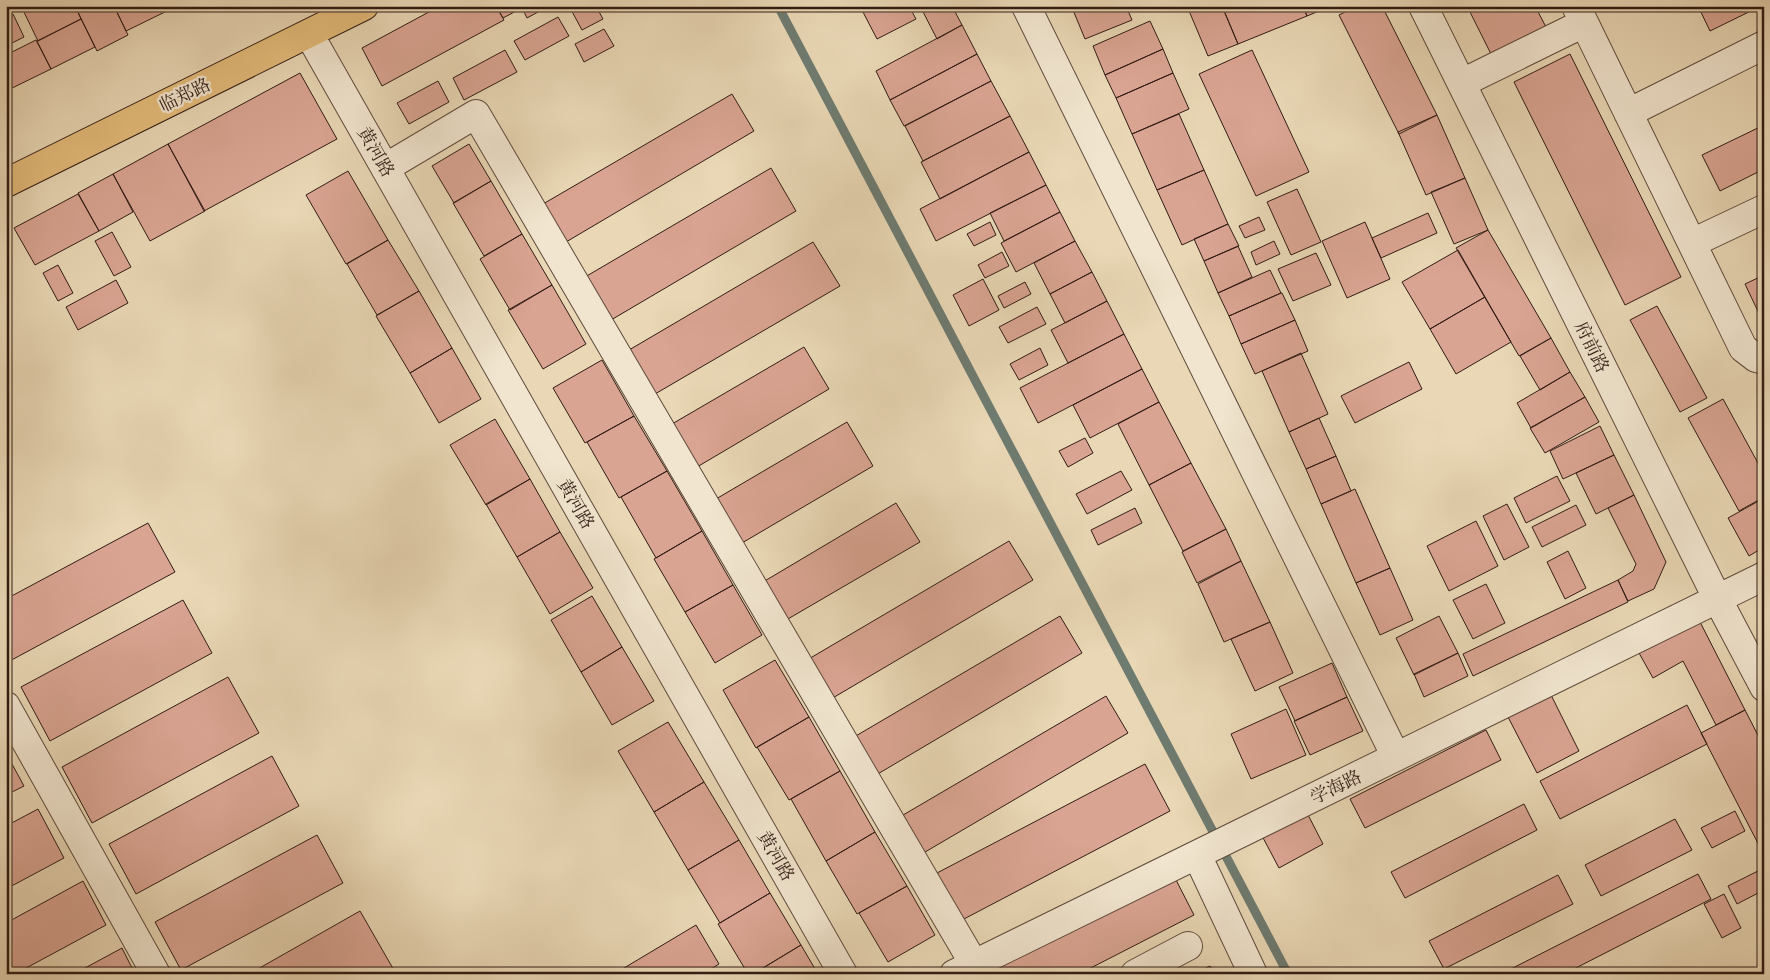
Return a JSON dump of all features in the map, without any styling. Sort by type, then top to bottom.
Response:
[{"type":"main road","name":"临郑路","points":[[6,184],[364,6]]},
{"type":"street","points":[[1026,6],[1396,757]]},
{"type":"street","name":"府前路","points":[[1424,6],[1718,600],[1764,687]]},
{"type":"street","points":[[1462,83],[1580,15],[1744,348],[1756,358],[1764,360]]},
{"type":"street","name":"黄河路","points":[[309,34],[843,974]]},
{"type":"street","points":[[1628,113],[1764,45]]},
{"type":"street","points":[[385,168],[476,114],[964,969]]},
{"type":"street","points":[[1692,243],[1764,209]]},
{"type":"street","name":"学海路","points":[[964,969],[1675,618],[1718,600],[1764,576]]},
{"type":"street","points":[[6,706],[156,974]]},
{"type":"street","points":[[1212,847],[1253,974]]},
{"type":"street","points":[[1135,974],[1188,946]]},
{"type":"building","points":[[21,6],[75,6],[81,19],[38,41]]},
{"type":"building","points":[[75,6],[114,6],[128,35],[97,51]]},
{"type":"building","points":[[114,6],[167,6],[169,10],[126,31]]},
{"type":"building","points":[[440,6],[496,6],[504,20],[382,86],[362,48]]},
{"type":"building","points":[[496,6],[521,6],[522,8],[503,18]]},
{"type":"building","points":[[521,6],[549,6],[527,18]]},
{"type":"building","points":[[569,6],[596,6],[603,19],[582,30]]},
{"type":"building","points":[[875,6],[909,6],[916,19],[877,39],[863,12]]},
{"type":"building","points":[[920,6],[952,6],[962,25],[937,39]]},
{"type":"building","points":[[1082,6],[1126,6],[1132,20],[1085,39],[1073,10]]},
{"type":"building","points":[[1187,6],[1222,6],[1238,44],[1208,56]]},
{"type":"building","points":[[1222,6],[1303,6],[1307,16],[1238,44]]},
{"type":"building","points":[[1303,6],[1331,6],[1307,16]]},
{"type":"building","points":[[1357,6],[1382,6],[1437,115],[1399,134],[1339,15]]},
{"type":"building","points":[[1467,6],[1535,6],[1546,27],[1491,54]]},
{"type":"building","points":[[1698,6],[1761,6],[1710,31]]},
{"type":"building","points":[[13,14],[24,37],[6,46],[6,18]]},
{"type":"building","points":[[558,17],[569,36],[525,60],[514,41]]},
{"type":"building","points":[[81,19],[95,47],[51,69],[37,41]]},
{"type":"building","points":[[1150,21],[1163,49],[1105,75],[1093,46]]},
{"type":"building","points":[[962,25],[977,54],[890,100],[876,71]]},
{"type":"building","points":[[604,29],[614,46],[584,62],[575,44]]},
{"type":"building","points":[[36,40],[51,69],[6,91],[6,55]]},
{"type":"building","points":[[1163,49],[1173,73],[1116,98],[1105,75]]},
{"type":"building","points":[[505,50],[517,72],[464,100],[453,78]]},
{"type":"building","points":[[1252,50],[1309,172],[1256,196],[1199,74]]},
{"type":"building","points":[[977,54],[991,81],[904,126],[890,100]]},
{"type":"building","points":[[1570,54],[1681,277],[1625,305],[1514,82]]},
{"type":"building","points":[[300,73],[337,139],[204,211],[168,144]]},
{"type":"building","points":[[1173,73],[1189,109],[1132,134],[1116,98]]},
{"type":"building","points":[[438,81],[449,102],[409,124],[397,103]]},
{"type":"building","points":[[991,81],[1010,116],[923,161],[905,126]]},
{"type":"building","points":[[732,94],[754,131],[566,242],[543,204]]},
{"type":"building","points":[[1179,114],[1204,170],[1157,190],[1132,134]]},
{"type":"building","points":[[1437,115],[1465,178],[1426,195],[1398,132]]},
{"type":"building","points":[[1010,116],[1029,152],[940,199],[921,162]]},
{"type":"building","points":[[1764,125],[1764,169],[1720,191],[1702,155]]},
{"type":"building","points":[[168,144],[205,211],[150,241],[113,174]]},
{"type":"building","points":[[469,144],[491,181],[454,203],[432,166]]},
{"type":"building","points":[[1029,152],[1046,185],[936,241],[920,209]]},
{"type":"building","points":[[771,168],[796,211],[611,320],[585,277]]},
{"type":"building","points":[[1204,170],[1228,224],[1182,245],[1157,190]]},
{"type":"building","points":[[348,171],[388,240],[346,264],[306,195]]},
{"type":"building","points":[[113,174],[133,212],[99,231],[78,193]]},
{"type":"building","points":[[1465,178],[1488,230],[1454,244],[1431,192]]},
{"type":"building","points":[[491,181],[522,234],[484,256],[453,203]]},
{"type":"building","points":[[1046,185],[1060,212],[1004,241],[990,213]]},
{"type":"building","points":[[1297,189],[1321,242],[1291,255],[1267,202]]},
{"type":"building","points":[[78,194],[99,231],[35,265],[14,228]]},
{"type":"building","points":[[1060,212],[1075,241],[1016,272],[1001,243]]},
{"type":"building","points":[[1428,213],[1437,233],[1381,258],[1372,238]]},
{"type":"building","points":[[1259,217],[1265,230],[1245,238],[1239,226]]},
{"type":"building","points":[[990,222],[996,235],[974,246],[967,234]]},
{"type":"building","points":[[1365,222],[1390,279],[1347,298],[1322,241]]},
{"type":"building","points":[[1228,224],[1239,246],[1204,261],[1194,239]]},
{"type":"building","points":[[1488,230],[1551,338],[1519,356],[1456,248]]},
{"type":"building","points":[[112,232],[131,267],[114,276],[95,241]]},
{"type":"building","points":[[522,234],[552,285],[510,310],[480,259]]},
{"type":"building","points":[[388,240],[419,291],[377,315],[347,264]]},
{"type":"building","points":[[1075,241],[1092,272],[1050,294],[1034,263]]},
{"type":"building","points":[[1274,241],[1280,254],[1256,265],[1251,252]]},
{"type":"building","points":[[813,242],[840,286],[655,394],[629,350]]},
{"type":"building","points":[[1238,246],[1252,277],[1218,293],[1204,261]]},
{"type":"building","points":[[1458,250],[1485,297],[1430,329],[1402,282]]},
{"type":"building","points":[[1002,252],[1009,266],[985,278],[978,265]]},
{"type":"building","points":[[1316,253],[1331,285],[1293,301],[1278,269]]},
{"type":"building","points":[[58,265],[73,293],[58,301],[43,273]]},
{"type":"building","points":[[1270,270],[1281,293],[1229,316],[1218,293]]},
{"type":"building","points":[[1092,272],[1107,301],[1065,323],[1050,294]]},
{"type":"building","points":[[1764,275],[1764,324],[1745,284]]},
{"type":"building","points":[[983,279],[999,310],[969,326],[953,295]]},
{"type":"building","points":[[116,280],[128,303],[78,330],[66,307]]},
{"type":"building","points":[[1025,282],[1031,294],[1004,308],[998,296]]},
{"type":"building","points":[[552,285],[586,344],[543,369],[508,310]]},
{"type":"building","points":[[419,291],[452,348],[410,373],[376,316]]},
{"type":"building","points":[[1281,293],[1295,320],[1241,344],[1229,316]]},
{"type":"building","points":[[1485,297],[1511,342],[1456,374],[1430,329]]},
{"type":"building","points":[[1107,301],[1124,334],[1068,363],[1051,330]]},
{"type":"building","points":[[1657,306],[1707,398],[1680,412],[1630,320]]},
{"type":"building","points":[[1037,307],[1046,324],[1008,343],[999,327]]},
{"type":"building","points":[[1295,320],[1308,351],[1255,374],[1241,344]]},
{"type":"building","points":[[1124,334],[1142,369],[1038,423],[1020,388]]},
{"type":"building","points":[[1551,338],[1570,372],[1540,390],[1520,356]]},
{"type":"building","points":[[804,347],[829,389],[697,467],[672,424]]},
{"type":"building","points":[[452,348],[481,399],[439,423],[410,373]]},
{"type":"building","points":[[1040,348],[1048,365],[1019,380],[1010,364]]},
{"type":"building","points":[[1301,353],[1328,414],[1289,432],[1262,371]]},
{"type":"building","points":[[602,360],[634,416],[585,443],[553,388]]},
{"type":"building","points":[[1409,362],[1422,389],[1355,423],[1341,396]]},
{"type":"building","points":[[1142,369],[1159,402],[1090,438],[1073,405]]},
{"type":"building","points":[[1570,372],[1585,397],[1531,428],[1517,403]]},
{"type":"building","points":[[1585,397],[1599,422],[1545,453],[1530,428]]},
{"type":"building","points":[[1723,399],[1764,474],[1764,497],[1739,511],[1688,418]]},
{"type":"building","points":[[1159,402],[1191,463],[1149,485],[1118,424]]},
{"type":"building","points":[[634,416],[667,471],[619,498],[587,442]]},
{"type":"building","points":[[1319,418],[1336,456],[1306,469],[1289,432]]},
{"type":"building","points":[[495,419],[530,479],[486,505],[450,445]]},
{"type":"building","points":[[847,422],[873,466],[742,543],[716,499]]},
{"type":"building","points":[[1600,426],[1614,455],[1563,479],[1550,451]]},
{"type":"building","points":[[1085,438],[1093,453],[1068,467],[1059,451]]},
{"type":"building","points":[[1614,455],[1634,495],[1596,514],[1576,473]]},
{"type":"building","points":[[1336,456],[1351,491],[1321,504],[1306,469]]},
{"type":"building","points":[[1191,463],[1226,529],[1183,551],[1149,485]]},
{"type":"building","points":[[667,471],[702,531],[656,558],[621,497]]},
{"type":"building","points":[[1121,471],[1132,490],[1087,514],[1076,494]]},
{"type":"building","points":[[1557,476],[1570,501],[1526,523],[1514,498]]},
{"type":"building","points":[[530,479],[560,532],[517,557],[486,504]]},
{"type":"building","points":[[1355,489],[1390,568],[1356,583],[1321,504]]},
{"type":"building","points":[[1634,495],[1666,562],[1654,589],[1628,601],[1618,580],[1633,571],[1636,564],[1608,508]]},
{"type":"building","points":[[1764,498],[1764,547],[1749,556],[1728,518]]},
{"type":"building","points":[[896,503],[920,542],[781,623],[758,585]]},
{"type":"building","points":[[1507,504],[1529,547],[1504,560],[1483,516]]},
{"type":"building","points":[[1576,505],[1586,525],[1542,547],[1532,527]]},
{"type":"building","points":[[1135,508],[1142,523],[1098,545],[1091,530]]},
{"type":"building","points":[[1476,521],[1498,566],[1449,591],[1427,546]]},
{"type":"building","points":[[148,523],[175,572],[6,663],[6,599]]},
{"type":"building","points":[[1226,529],[1241,561],[1197,583],[1182,552]]},
{"type":"building","points":[[702,531],[733,585],[685,612],[654,559]]},
{"type":"building","points":[[560,532],[593,588],[550,614],[517,557]]},
{"type":"building","points":[[1009,541],[1033,580],[831,699],[807,660]]},
{"type":"building","points":[[1568,551],[1586,588],[1565,599],[1547,562]]},
{"type":"building","points":[[1241,561],[1270,622],[1224,642],[1198,584]]},
{"type":"building","points":[[1390,568],[1413,620],[1380,635],[1356,583]]},
{"type":"building","points":[[1618,580],[1628,602],[1473,676],[1463,654]]},
{"type":"building","points":[[1486,584],[1505,623],[1473,639],[1453,600]]},
{"type":"building","points":[[733,585],[762,635],[715,663],[685,612]]},
{"type":"building","points":[[592,596],[622,647],[581,672],[551,620]]},
{"type":"building","points":[[183,600],[212,653],[50,741],[21,687]]},
{"type":"building","points":[[1060,616],[1082,653],[871,778],[849,740]]},
{"type":"building","points":[[1439,616],[1458,653],[1414,675],[1396,638]]},
{"type":"building","points":[[1699,620],[1745,710],[1716,725],[1683,661],[1653,678],[1639,653]]},
{"type":"building","points":[[1270,622],[1293,673],[1255,691],[1231,639]]},
{"type":"building","points":[[622,647],[654,701],[612,725],[581,672]]},
{"type":"building","points":[[1458,653],[1468,676],[1424,697],[1414,674]]},
{"type":"building","points":[[775,660],[809,717],[756,748],[723,690]]},
{"type":"building","points":[[1332,663],[1347,697],[1295,721],[1279,687]]},
{"type":"building","points":[[228,677],[259,733],[92,823],[62,767]]},
{"type":"building","points":[[1551,695],[1579,751],[1537,773],[1508,717]]},
{"type":"building","points":[[1106,696],[1128,733],[920,855],[898,818]]},
{"type":"building","points":[[1347,697],[1363,731],[1310,755],[1294,721]]},
{"type":"building","points":[[1687,705],[1707,744],[1560,819],[1540,781]]},
{"type":"building","points":[[1286,709],[1306,755],[1251,779],[1231,734]]},
{"type":"building","points":[[1745,710],[1764,747],[1764,855],[1701,733]]},
{"type":"building","points":[[809,717],[840,771],[789,800],[757,747]]},
{"type":"building","points":[[668,722],[704,782],[654,812],[618,751]]},
{"type":"building","points":[[1486,730],[1501,760],[1365,828],[1350,799]]},
{"type":"building","points":[[6,753],[24,786],[6,795]]},
{"type":"building","points":[[272,756],[299,806],[136,894],[109,844]]},
{"type":"building","points":[[1145,764],[1170,811],[962,920],[937,873]]},
{"type":"building","points":[[840,771],[875,832],[826,861],[791,799]]},
{"type":"building","points":[[704,782],[739,840],[688,870],[654,812]]},
{"type":"building","points":[[1524,804],[1537,830],[1405,898],[1391,872]]},
{"type":"building","points":[[38,809],[64,858],[6,889],[6,826]]},
{"type":"building","points":[[1306,811],[1323,844],[1279,868],[1261,834]]},
{"type":"building","points":[[1735,811],[1745,831],[1712,848],[1701,828]]},
{"type":"building","points":[[1675,819],[1692,850],[1601,896],[1585,865]]},
{"type":"building","points":[[875,832],[907,886],[857,914],[826,861]]},
{"type":"building","points":[[317,835],[343,883],[181,970],[155,922]]},
{"type":"building","points":[[739,840],[770,893],[720,923],[688,870]]},
{"type":"building","points":[[1762,869],[1764,873],[1764,890],[1737,904],[1728,886]]},
{"type":"building","points":[[1698,874],[1711,899],[1564,974],[1501,974]]},
{"type":"building","points":[[1558,875],[1573,904],[1444,969],[1429,941]]},
{"type":"building","points":[[1175,878],[1194,915],[1079,974],[986,974]]},
{"type":"building","points":[[83,881],[106,925],[15,974],[6,974],[6,923]]},
{"type":"building","points":[[907,886],[935,935],[888,962],[859,913]]},
{"type":"building","points":[[770,893],[801,945],[753,974],[748,974],[718,924]]},
{"type":"building","points":[[1724,894],[1741,928],[1722,938],[1704,904]]},
{"type":"building","points":[[360,911],[395,972],[392,974],[249,974]]},
{"type":"building","points":[[696,925],[719,964],[703,974],[614,974]]},
{"type":"building","points":[[801,945],[818,974],[753,974]]},
{"type":"building","points":[[122,948],[135,974],[74,974]]},
{"type":"building","points":[[1210,966],[1214,974],[1194,974]]},
{"type":"waterway","points":[[778,6],[1288,974]]}]
